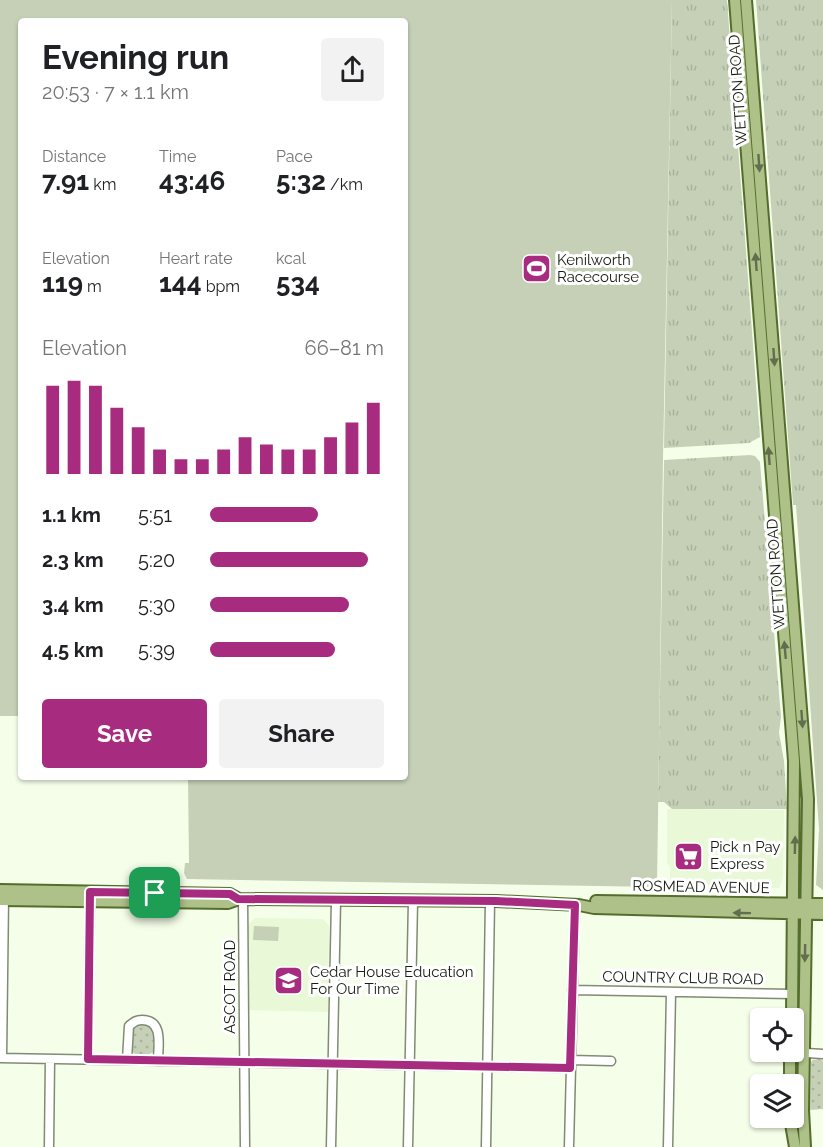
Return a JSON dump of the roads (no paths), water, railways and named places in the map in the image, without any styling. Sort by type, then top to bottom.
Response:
[{"type":"main road","name":"WETTON ROAD","points":[[735,0],[794,761],[792,1008]]},
{"type":"main road","name":"WETTON ROAD","points":[[746,0],[808,799],[804,1052]]},
{"type":"main road","name":"ROSMEAD AVENUE","points":[[2,895],[228,903],[241,899],[490,901],[577,905],[594,908],[807,909],[823,904]]},
{"type":"main road","name":"ROSMEAD AVENUE","points":[[807,909],[823,914]]},
{"type":"main road","name":"WETTON ROAD","points":[[804,1062],[805,1147]]},
{"type":"main road","points":[[792,1128],[795,1147]]},
{"type":"street","points":[[2,895],[1,1058],[487,1067],[611,1061]]},
{"type":"street","points":[[88,1059],[90,897]]},
{"type":"street","name":"ASCOT ROAD","points":[[241,899],[245,1147]]},
{"type":"street","points":[[331,1147],[336,900]]},
{"type":"street","points":[[408,1147],[413,901]]},
{"type":"street","points":[[486,1147],[490,901]]},
{"type":"street","points":[[569,1147],[572,990],[577,905]]},
{"type":"street","name":"COUNTRY CLUB ROAD","points":[[572,990],[793,994]]},
{"type":"street","points":[[669,1147],[671,992]]},
{"type":"street","points":[[127,1060],[129,1026],[135,1021],[147,1020],[157,1028],[158,1061]]},
{"type":"street","points":[[804,1052],[823,1054]]},
{"type":"street","points":[[49,1147],[50,1059]]},
{"type":"place","name":"Kenilworth Racecourse","points":[[536,269]]},
{"type":"place","name":"Pick n Pay Express","points":[[689,856]]},
{"type":"place","name":"Cedar House Education For Our Time","points":[[289,981]]}]
